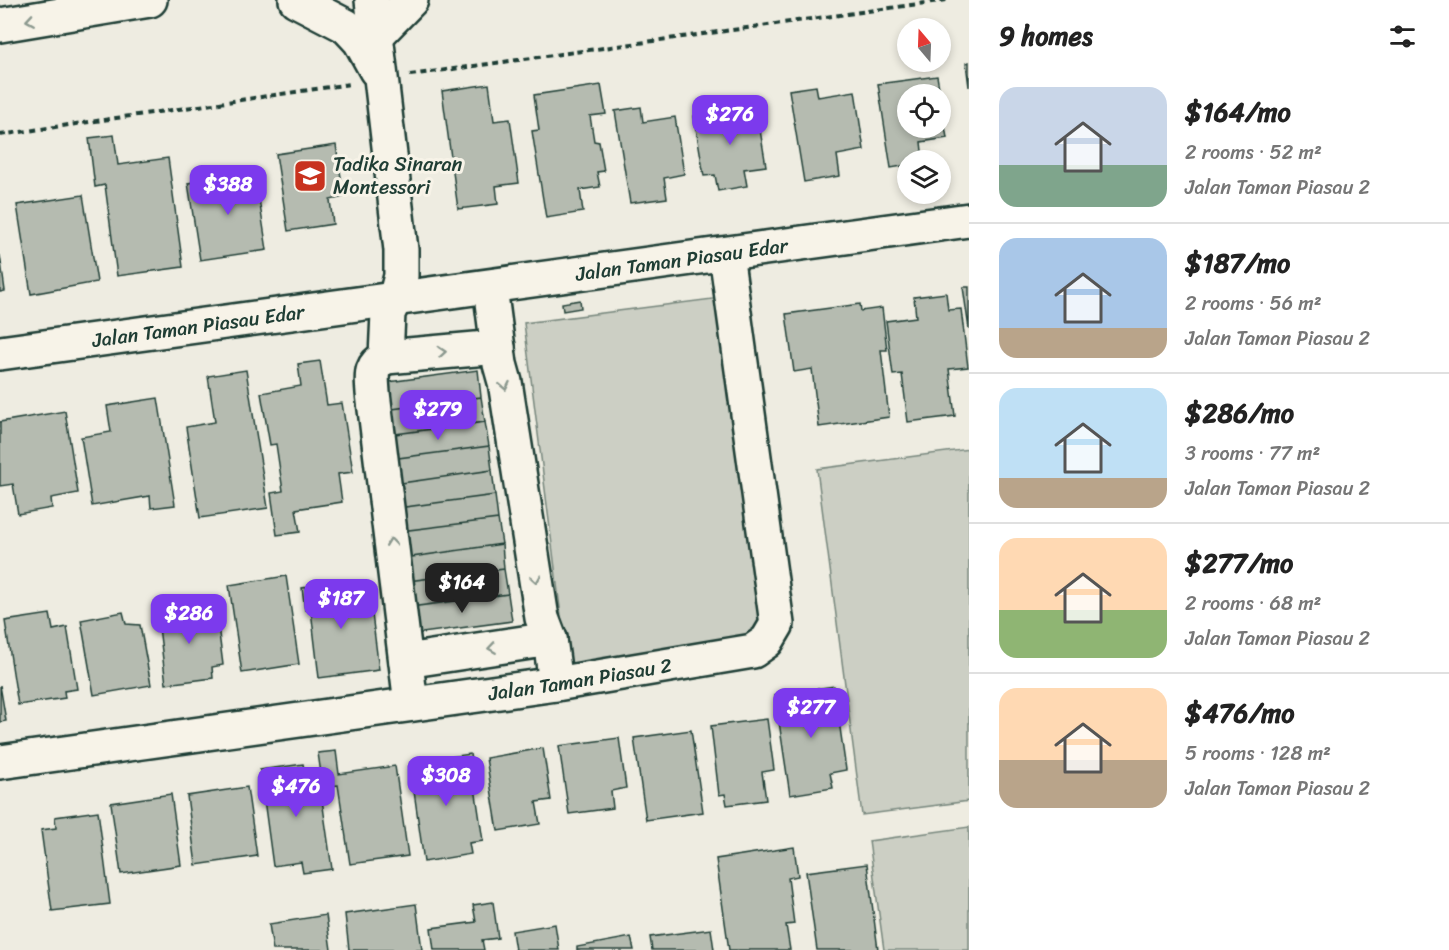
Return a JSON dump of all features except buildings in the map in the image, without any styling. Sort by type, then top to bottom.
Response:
[{"type":"street","points":[[0,25],[150,0]]},
{"type":"street","points":[[296,0],[345,26],[360,41],[381,80]]},
{"type":"street","points":[[372,0],[401,250],[401,276],[395,299],[388,313],[386,357]]},
{"type":"street","points":[[377,35],[411,0]]},
{"type":"street","name":"Jalan Taman Piasau Edar","points":[[0,353],[969,220]]},
{"type":"street","name":"Jalan Taman Piasau 2","points":[[0,762],[556,684],[753,651],[767,641],[777,624],[726,254]]},
{"type":"street","points":[[490,287],[542,618],[550,639],[556,684]]},
{"type":"street","points":[[411,704],[372,373],[377,362],[386,357],[498,347]]},
{"type":"street","points":[[406,661],[550,639]]},
{"type":"path","points":[[0,135],[947,0]]},
{"type":"shaded area","points":[[720,298],[765,654],[569,679],[524,323]]},
{"type":"shaded area","points":[[969,449],[969,801],[862,815],[817,469]]},
{"type":"shaded area","points":[[969,827],[969,950],[884,950],[869,841]]},
{"type":"place","name":"Tadika Sinaran Montessori","points":[[310,176]]}]
